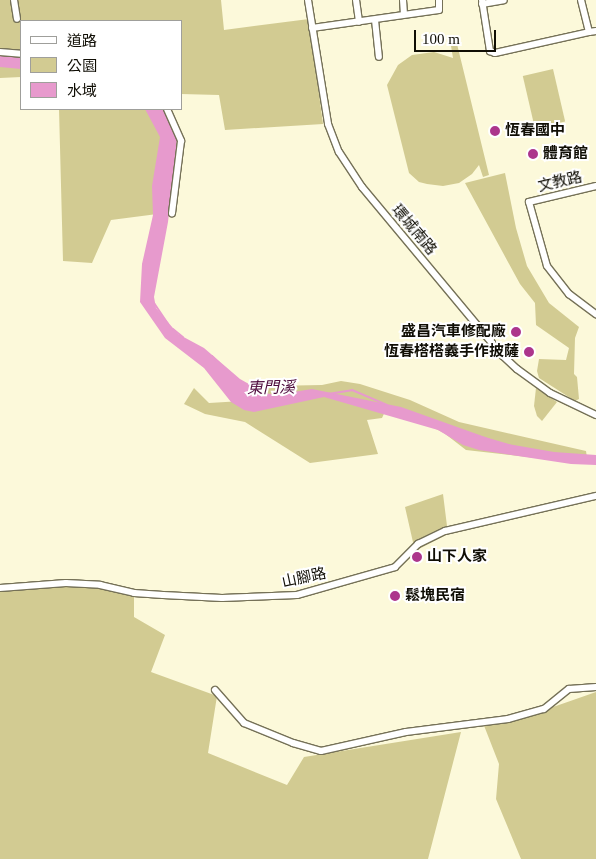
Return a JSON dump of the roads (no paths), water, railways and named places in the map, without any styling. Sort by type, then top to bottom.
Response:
[{"type":"street","points":[[14,0],[17,19]]},
{"type":"street","name":"環城南路","points":[[308,0],[323,99],[330,131],[339,152],[362,187],[503,356],[517,370],[550,393],[596,415]]},
{"type":"street","points":[[356,0],[359,22]]},
{"type":"street","points":[[403,0],[404,14]]},
{"type":"street","points":[[312,28],[439,10],[439,0]]},
{"type":"street","points":[[504,0],[482,2],[490,51],[495,53],[592,31],[581,0]]},
{"type":"street","points":[[374,20],[379,57]]},
{"type":"street","points":[[0,52],[20,54]]},
{"type":"street","points":[[167,110],[181,141],[172,213]]},
{"type":"street","name":"文教路","points":[[596,186],[530,202],[548,266],[570,294],[596,314]]},
{"type":"street","name":"山腳路","points":[[0,588],[66,583],[100,585],[134,593],[164,595],[222,598],[298,595],[395,568],[418,544],[444,531],[596,496]]},
{"type":"street","points":[[215,690],[244,723],[293,743],[321,751],[406,732],[508,719],[544,709],[569,689],[596,687]]},
{"type":"water","points":[[0,53],[20,57],[20,69],[0,67]]},
{"type":"water","points":[[146,110],[165,110],[176,130],[177,140],[168,222],[154,297],[156,308],[178,334],[204,348],[240,379],[265,393],[275,395],[312,389],[401,407],[502,443],[554,452],[596,455],[596,465],[571,464],[479,450],[463,445],[438,430],[324,397],[254,412],[244,410],[231,402],[204,368],[165,338],[140,302],[142,264],[153,215],[152,186],[160,137]]},
{"type":"waterway","name":"東門溪","points":[[154,303],[168,324]]},
{"type":"waterway","name":"東門溪","points":[[173,329],[183,337]]},
{"type":"waterway","name":"東門溪","points":[[212,356],[219,363]]},
{"type":"waterway","name":"東門溪","points":[[328,394],[352,390],[387,405]]},
{"type":"waterway","name":"東門溪","points":[[474,435],[510,445]]},
{"type":"place","name":"恆春國中","points":[[495,131]]},
{"type":"place","name":"體育館","points":[[533,154]]},
{"type":"place","name":"盛昌汽車修配廠","points":[[516,332]]},
{"type":"place","name":"恆春榙榙義手作披薩","points":[[529,352]]},
{"type":"place","name":"山下人家","points":[[417,557]]},
{"type":"place","name":"鬆塊民宿","points":[[395,596]]}]
